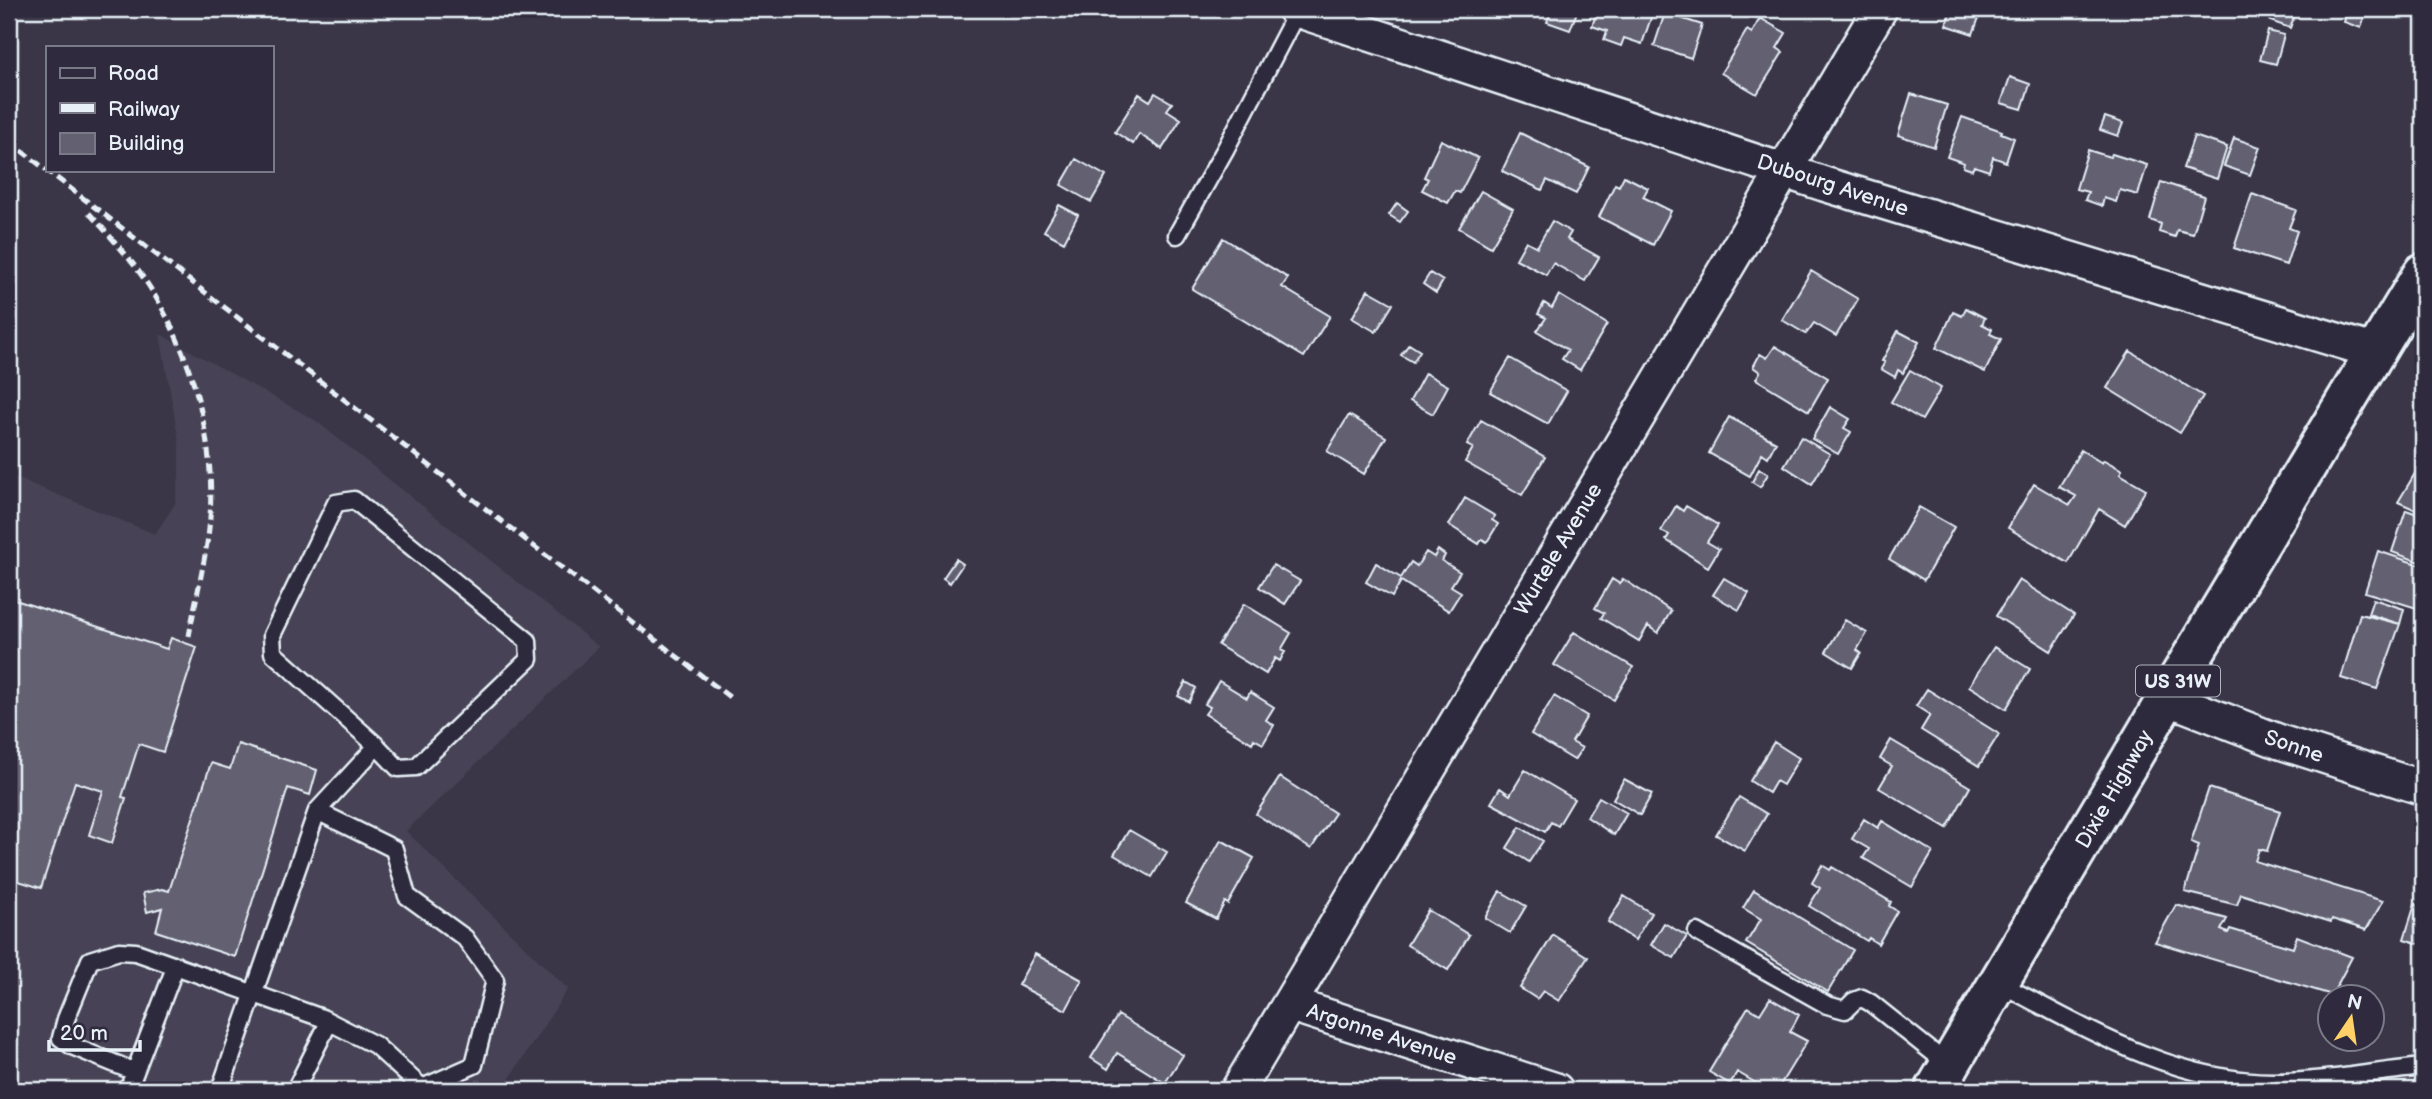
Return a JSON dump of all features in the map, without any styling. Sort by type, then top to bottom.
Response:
[{"type":"main road","name":"Dixie Highway","points":[[1942,1078],[2167,698],[2376,352],[2419,288]]},
{"type":"street","name":"Dubourg Avenue","points":[[1296,9],[1784,170],[2376,352]]},
{"type":"street","name":"Wurtele Avenue","points":[[1238,1090],[1880,9]]},
{"type":"street","name":"Sonne","points":[[2167,698],[2280,742],[2423,788]]},
{"type":"street","name":"Argonne Avenue","points":[[1289,1004],[1556,1090]]},
{"type":"lane","points":[[1177,235],[1226,148],[1296,9]]},
{"type":"lane","points":[[354,500],[528,641],[528,659],[416,766],[398,768],[377,746],[274,653],[272,635],[337,503],[354,500]]},
{"type":"lane","points":[[220,1090],[317,811],[377,746]]},
{"type":"lane","points":[[135,1073],[72,1046],[61,1038],[70,1007],[90,960],[119,951],[136,953],[176,965],[329,1022],[375,1045],[422,1089],[474,1065],[495,980],[464,938],[407,896],[394,849],[317,811]]},
{"type":"lane","points":[[1697,932],[1827,1005],[1845,1010],[1854,1001],[1862,998],[1871,1003],[1942,1078]]},
{"type":"lane","points":[[128,1090],[176,965]]},
{"type":"lane","points":[[1999,982],[2092,1032],[2140,1054],[2180,1068],[2227,1078],[2272,1082],[2423,1067]]},
{"type":"lane","points":[[295,1090],[329,1022]]},
{"type":"shaded area","points":[[160,334],[315,420],[599,647],[406,831],[568,989],[502,1090],[9,1090],[9,475],[155,534],[175,504],[179,476],[179,442]]},
{"type":"building","points":[[1532,9],[1578,9],[1570,30],[1547,22],[1550,14]]},
{"type":"building","points":[[1598,9],[1654,9],[1642,44],[1624,38],[1621,46],[1604,40],[1607,31],[1592,26]]},
{"type":"building","points":[[1951,9],[1982,9],[1973,34],[1946,25]]},
{"type":"building","points":[[2274,9],[2297,9],[2290,28],[2270,21]]},
{"type":"building","points":[[2348,9],[2367,9],[2361,28],[2344,22]]},
{"type":"building","points":[[1665,13],[1702,25],[1691,58],[1654,46]]},
{"type":"building","points":[[1760,18],[1786,33],[1777,48],[1783,52],[1757,94],[1721,73],[1747,30],[1752,33]]},
{"type":"building","points":[[2268,31],[2284,35],[2276,64],[2260,60]]},
{"type":"building","points":[[2010,77],[2030,84],[2022,109],[2001,103]]},
{"type":"building","points":[[1155,93],[1172,103],[1167,110],[1181,119],[1162,149],[1139,134],[1133,144],[1115,132],[1139,94],[1150,101]]},
{"type":"building","points":[[1911,94],[1947,105],[1934,147],[1898,135]]},
{"type":"building","points":[[1962,117],[2014,138],[2006,162],[1993,157],[1989,171],[1974,166],[1972,170],[1963,167],[1964,163],[1947,157]]},
{"type":"building","points":[[2105,117],[2123,123],[2118,136],[2100,130]]},
{"type":"building","points":[[1520,133],[1589,167],[1576,194],[1547,180],[1542,190],[1502,171]]},
{"type":"building","points":[[2194,136],[2227,147],[2217,179],[2183,168]]},
{"type":"building","points":[[2234,138],[2260,147],[2250,175],[2224,166]]},
{"type":"building","points":[[1441,140],[1478,158],[1460,193],[1455,191],[1448,203],[1422,190],[1428,179],[1424,177]]},
{"type":"building","points":[[2088,150],[2147,165],[2138,195],[2120,190],[2116,202],[2104,198],[2102,206],[2085,200],[2088,192],[2076,189]]},
{"type":"building","points":[[1076,159],[1106,176],[1091,202],[1061,185]]},
{"type":"building","points":[[1624,176],[1648,188],[1643,197],[1671,211],[1653,245],[1599,217],[1615,184],[1619,186]]},
{"type":"building","points":[[2161,182],[2204,196],[2193,234],[2177,230],[2175,237],[2159,232],[2161,224],[2150,220]]},
{"type":"building","points":[[1481,191],[1513,209],[1491,247],[1459,228]]},
{"type":"building","points":[[2252,194],[2296,210],[2289,228],[2297,231],[2286,265],[2234,248]]},
{"type":"building","points":[[1397,203],[1408,211],[1400,222],[1389,215]]},
{"type":"building","points":[[1059,205],[1078,215],[1064,242],[1044,231]]},
{"type":"building","points":[[1552,221],[1571,232],[1567,239],[1599,257],[1585,281],[1553,263],[1546,275],[1516,259],[1526,241],[1537,247]]},
{"type":"building","points":[[1223,238],[1288,278],[1282,287],[1330,316],[1304,357],[1192,289]]},
{"type":"building","points":[[1811,271],[1858,299],[1836,336],[1814,323],[1806,334],[1782,320]]},
{"type":"building","points":[[1430,273],[1443,281],[1436,293],[1423,284]]},
{"type":"building","points":[[1368,290],[1393,304],[1376,332],[1352,318]]},
{"type":"building","points":[[1559,295],[1607,324],[1580,370],[1562,359],[1568,350],[1537,331],[1546,318],[1538,314],[1544,303],[1552,308]]},
{"type":"building","points":[[1966,308],[1985,318],[1982,324],[1992,329],[1990,334],[2001,339],[1985,372],[1936,348],[1953,312],[1962,316]]},
{"type":"building","points":[[1898,331],[1919,342],[1903,373],[1898,370],[1895,377],[1881,369],[1885,362],[1882,361]]},
{"type":"building","points":[[1409,344],[1420,351],[1413,362],[1401,355]]},
{"type":"building","points":[[1775,346],[1828,378],[1809,411],[1756,379],[1760,372],[1753,367],[1760,354],[1767,358]]},
{"type":"building","points":[[2130,351],[2203,396],[2180,433],[2107,388]]},
{"type":"building","points":[[1510,358],[1567,391],[1548,424],[1490,392]]},
{"type":"building","points":[[1910,370],[1941,388],[1922,420],[1891,402]]},
{"type":"building","points":[[1425,373],[1448,386],[1433,414],[1410,401]]},
{"type":"building","points":[[1830,407],[1850,419],[1844,428],[1851,432],[1838,454],[1812,439]]},
{"type":"building","points":[[1349,415],[1386,437],[1364,474],[1327,451]]},
{"type":"building","points":[[1729,417],[1776,442],[1768,457],[1762,453],[1750,476],[1709,453]]},
{"type":"building","points":[[1481,420],[1545,457],[1522,495],[1465,462],[1473,448],[1467,445]]},
{"type":"building","points":[[1801,437],[1830,454],[1812,484],[1784,466]]},
{"type":"building","points":[[2081,450],[2102,463],[2104,460],[2122,470],[2120,474],[2146,489],[2125,525],[2099,509],[2068,563],[2008,528],[2034,484],[2070,505],[2076,496],[2059,487]]},
{"type":"building","points":[[2423,460],[2423,513],[2398,502]]},
{"type":"building","points":[[1759,469],[1768,474],[1760,487],[1752,482]]},
{"type":"building","points":[[1465,498],[1495,516],[1492,520],[1498,524],[1487,542],[1482,539],[1479,544],[1449,525]]},
{"type":"building","points":[[1676,506],[1683,511],[1686,506],[1718,525],[1707,542],[1719,549],[1708,567],[1666,540],[1669,535],[1661,531]]},
{"type":"building","points":[[1919,507],[1954,527],[1924,580],[1889,559]]},
{"type":"building","points":[[2406,510],[2423,516],[2423,563],[2392,552]]},
{"type":"building","points":[[1438,550],[1445,555],[1442,561],[1460,572],[1451,586],[1461,592],[1449,611],[1401,581],[1392,597],[1366,582],[1376,563],[1401,578],[1411,562],[1417,566],[1426,552],[1434,557]]},
{"type":"building","points":[[2378,551],[2423,566],[2423,610],[2365,592]]},
{"type":"building","points":[[956,559],[963,564],[950,583],[943,578]]},
{"type":"building","points":[[1273,565],[1300,581],[1285,604],[1259,587]]},
{"type":"building","points":[[1724,578],[1749,593],[1739,610],[1713,595]]},
{"type":"building","points":[[1612,579],[1620,584],[1623,579],[1671,611],[1658,633],[1648,626],[1639,641],[1601,618],[1604,613],[1595,608]]},
{"type":"building","points":[[2019,580],[2074,615],[2051,651],[1996,616]]},
{"type":"building","points":[[9,598],[167,649],[171,638],[197,647],[163,752],[139,744],[122,797],[126,798],[112,843],[89,835],[103,791],[75,782],[41,888],[9,878]]},
{"type":"building","points":[[2373,599],[2404,609],[2400,624],[2368,614]]},
{"type":"building","points":[[1244,604],[1291,633],[1281,650],[1285,652],[1280,661],[1275,658],[1266,674],[1218,645]]},
{"type":"building","points":[[2360,614],[2400,624],[2377,689],[2341,678]]},
{"type":"building","points":[[1845,620],[1867,633],[1857,650],[1861,653],[1852,668],[1826,652]]},
{"type":"building","points":[[1574,632],[1633,667],[1614,700],[1554,665]]},
{"type":"building","points":[[1994,647],[2030,669],[2006,709],[1969,686]]},
{"type":"building","points":[[1219,681],[1247,698],[1250,692],[1274,707],[1266,720],[1274,725],[1263,744],[1254,739],[1252,743],[1205,714],[1210,707],[1205,704]]},
{"type":"building","points":[[1186,682],[1196,688],[1189,702],[1178,696]]},
{"type":"building","points":[[1927,689],[1999,734],[1979,766],[1921,730],[1930,715],[1916,706]]},
{"type":"building","points":[[1554,696],[1587,716],[1572,742],[1582,748],[1574,760],[1531,734]]},
{"type":"building","points":[[1891,740],[1970,787],[1947,828],[1879,788],[1892,766],[1880,759]]},
{"type":"building","points":[[1774,742],[1799,758],[1783,785],[1776,781],[1769,793],[1750,781]]},
{"type":"building","points":[[238,744],[317,770],[310,795],[288,788],[235,957],[156,931],[162,908],[147,912],[143,893],[162,889],[169,891],[211,763],[230,769]]},
{"type":"building","points":[[1525,770],[1574,799],[1558,826],[1551,822],[1545,832],[1491,803],[1500,788],[1510,795]]},
{"type":"building","points":[[1280,777],[1335,813],[1311,849],[1256,814]]},
{"type":"building","points":[[1624,779],[1652,794],[1640,815],[1613,799]]},
{"type":"building","points":[[2209,788],[2280,811],[2267,851],[2259,849],[2255,861],[2383,901],[2366,930],[2241,894],[2237,905],[2185,892],[2199,845],[2191,842]]},
{"type":"building","points":[[1599,797],[1627,813],[1614,835],[1587,817]]},
{"type":"building","points":[[1739,797],[1767,814],[1745,851],[1716,835]]},
{"type":"building","points":[[1864,819],[1878,828],[1882,821],[1933,852],[1912,887],[1863,858],[1869,849],[1852,839]]},
{"type":"building","points":[[1520,827],[1543,841],[1529,862],[1507,848]]},
{"type":"building","points":[[1129,830],[1167,852],[1152,877],[1114,855]]},
{"type":"building","points":[[1221,840],[1254,858],[1228,904],[1225,902],[1216,919],[1186,903]]},
{"type":"building","points":[[1822,865],[1830,870],[1832,867],[1891,902],[1889,906],[1897,911],[1878,944],[1869,938],[1867,941],[1809,906],[1820,888],[1812,883]]},
{"type":"building","points":[[1754,890],[1853,950],[1828,992],[1746,943],[1761,919],[1743,908]]},
{"type":"building","points":[[1500,891],[1526,906],[1510,933],[1485,918]]},
{"type":"building","points":[[1624,896],[1651,913],[1635,940],[1608,922]]},
{"type":"building","points":[[2415,904],[2423,907],[2423,945],[2404,939]]},
{"type":"building","points":[[2176,905],[2227,919],[2221,930],[2228,933],[2230,929],[2293,948],[2297,936],[2352,957],[2338,984],[2316,984],[2316,990],[2155,942]]},
{"type":"building","points":[[1428,910],[1469,935],[1448,970],[1407,945]]},
{"type":"building","points":[[1664,923],[1687,936],[1674,958],[1651,945]]},
{"type":"building","points":[[1553,935],[1588,957],[1559,1001],[1543,991],[1537,999],[1520,988]]},
{"type":"building","points":[[1035,954],[1082,980],[1066,1010],[1018,985]]},
{"type":"building","points":[[1770,998],[1799,1015],[1790,1032],[1807,1041],[1777,1090],[1768,1090],[1737,1072],[1730,1084],[1709,1072],[1748,1007],[1760,1014]]},
{"type":"building","points":[[1118,1015],[1183,1055],[1165,1083],[1117,1053],[1108,1069],[1091,1058]]},
{"type":"railway","points":[[9,141],[46,170]]},
{"type":"railway","points":[[49,172],[732,699]]},
{"type":"railway","points":[[89,213],[130,260],[152,291],[181,348],[201,410],[207,441],[211,506],[206,549],[189,636]]}]
